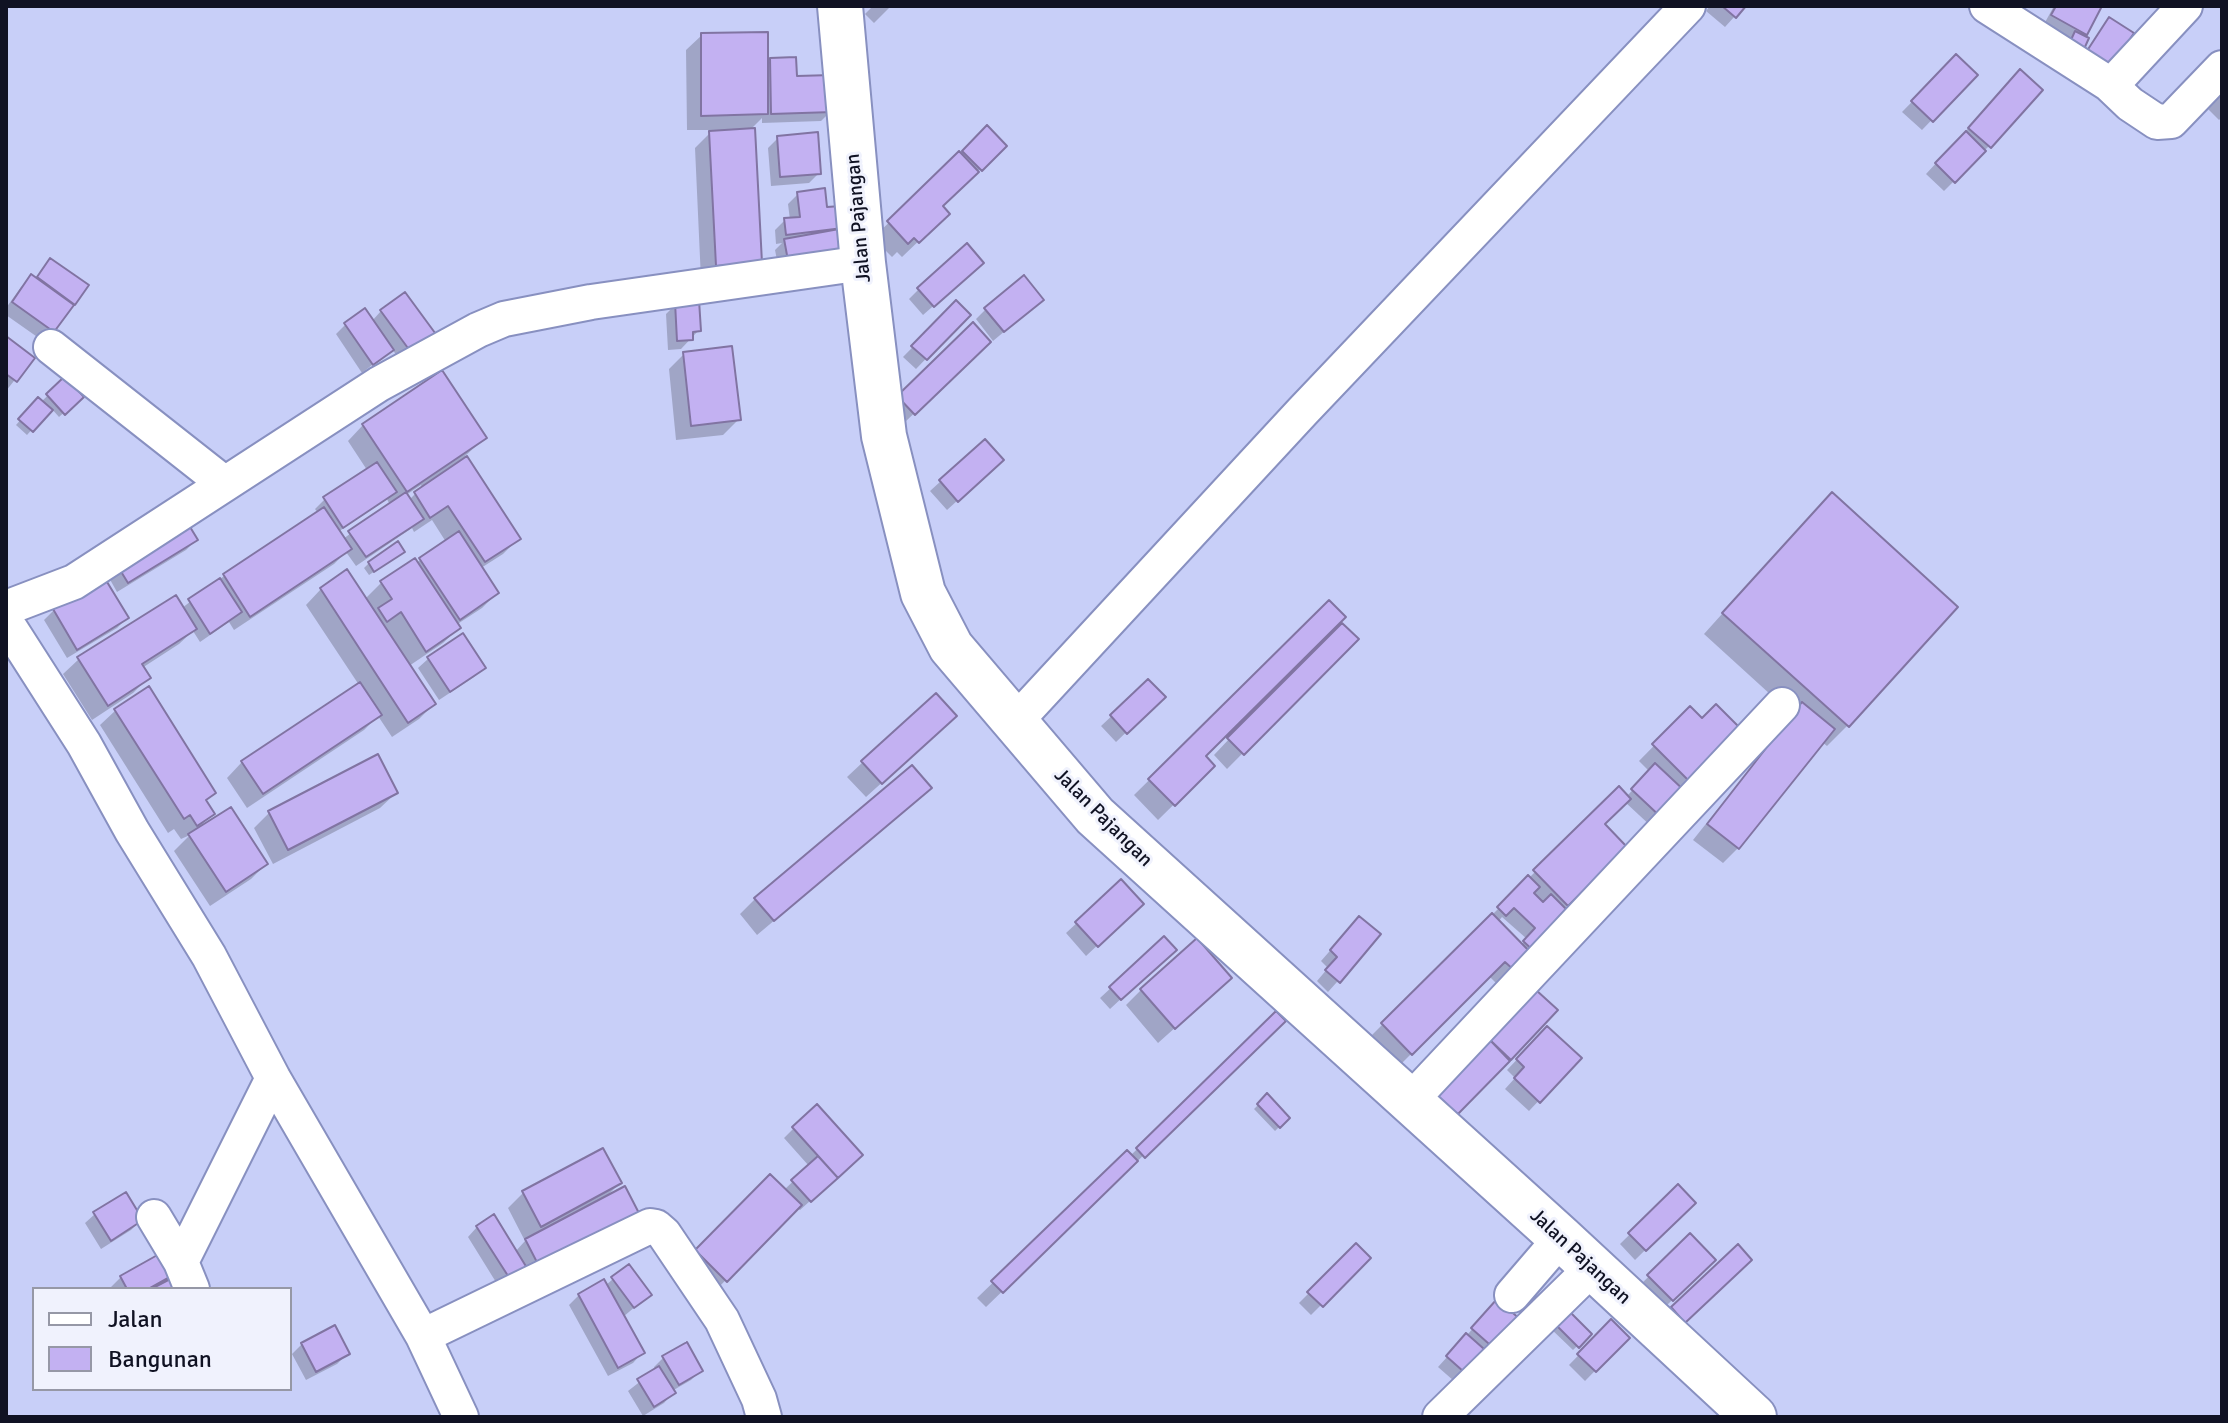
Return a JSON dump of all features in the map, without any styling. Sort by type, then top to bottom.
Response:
[{"type":"main road","name":"Jalan Pajangan","points":[[840,6],[863,263],[884,436],[923,593],[951,647],[1095,816],[1754,1417]]},
{"type":"street","points":[[1014,723],[1302,412],[1688,6]]},
{"type":"street","points":[[1987,6],[2109,84],[2130,104],[2157,122],[2171,121],[2222,68]]},
{"type":"street","points":[[2109,84],[2185,6]]},
{"type":"street","points":[[6,608],[74,582],[379,384],[504,319],[591,302],[863,263]]},
{"type":"street","points":[[51,347],[225,484]]},
{"type":"street","points":[[6,622],[84,744],[132,831],[209,956],[273,1078],[423,1336],[461,1417]]},
{"type":"street","points":[[1409,1102],[1782,705]]},
{"type":"street","points":[[187,1275],[273,1078]]},
{"type":"street","points":[[154,1217],[187,1275]]},
{"type":"street","points":[[423,1336],[650,1226],[656,1227],[664,1234],[722,1320],[759,1399],[764,1417]]},
{"type":"street","points":[[1512,1295],[1577,1253]]},
{"type":"street","points":[[1440,1417],[1577,1253]]},
{"type":"building","points":[[1722,6],[1746,6],[1736,18]]},
{"type":"building","points":[[2056,6],[2102,6],[2087,35],[2051,15]]},
{"type":"building","points":[[2109,17],[2134,33],[2108,73],[2083,57]]},
{"type":"building","points":[[2075,31],[2089,38],[2080,58],[2066,51]]},
{"type":"building","points":[[768,32],[768,114],[701,116],[701,33]]},
{"type":"building","points":[[1956,54],[1978,75],[1933,122],[1911,101]]},
{"type":"building","points":[[796,57],[797,76],[832,75],[833,112],[771,114],[770,58]]},
{"type":"building","points":[[2020,69],[2043,90],[1991,148],[1968,128]]},
{"type":"building","points":[[987,125],[1007,146],[982,171],[962,151]]},
{"type":"building","points":[[755,128],[762,263],[716,266],[709,131]]},
{"type":"building","points":[[1966,131],[1986,151],[1955,183],[1935,163]]},
{"type":"building","points":[[818,132],[821,174],[780,177],[777,136]]},
{"type":"building","points":[[959,151],[979,172],[943,206],[950,214],[919,243],[914,238],[908,244],[887,221]]},
{"type":"building","points":[[825,188],[827,207],[841,206],[843,228],[786,235],[784,218],[800,217],[797,192]]},
{"type":"building","points":[[839,229],[844,256],[789,266],[784,239]]},
{"type":"building","points":[[967,243],[984,263],[934,307],[917,288]]},
{"type":"building","points":[[50,258],[89,285],[75,305],[37,277]]},
{"type":"building","points":[[31,274],[74,305],[54,332],[12,302]]},
{"type":"building","points":[[1024,275],[1044,300],[1004,332],[984,308]]},
{"type":"building","points":[[405,292],[438,337],[413,355],[380,310]]},
{"type":"building","points":[[699,300],[701,331],[693,332],[693,340],[677,341],[675,302]]},
{"type":"building","points":[[956,300],[971,315],[927,360],[911,346]]},
{"type":"building","points":[[365,308],[394,350],[373,365],[344,323]]},
{"type":"building","points":[[973,322],[991,342],[915,415],[897,396]]},
{"type":"building","points":[[6,336],[35,358],[17,382],[6,374]]},
{"type":"building","points":[[732,346],[741,420],[691,426],[683,352]]},
{"type":"building","points":[[442,370],[487,438],[407,492],[362,424]]},
{"type":"building","points":[[65,376],[84,397],[65,415],[46,394]]},
{"type":"building","points":[[38,397],[53,410],[33,432],[18,419]]},
{"type":"building","points":[[985,439],[1004,460],[958,502],[939,480]]},
{"type":"building","points":[[467,456],[521,539],[485,562],[448,506],[430,518],[414,492]]},
{"type":"building","points":[[377,462],[397,492],[343,528],[323,497]]},
{"type":"building","points":[[406,492],[424,519],[366,557],[348,531]]},
{"type":"building","points":[[1832,492],[1958,607],[1849,727],[1722,613]]},
{"type":"building","points":[[324,507],[352,549],[250,617],[223,574]]},
{"type":"building","points":[[187,522],[198,540],[128,583],[117,565]]},
{"type":"building","points":[[459,531],[499,593],[460,620],[419,558]]},
{"type":"building","points":[[398,541],[405,552],[374,572],[368,562]]},
{"type":"building","points":[[415,558],[461,628],[426,652],[401,612],[387,622],[378,608],[392,599],[380,581]]},
{"type":"building","points":[[347,569],[436,704],[408,723],[320,588]]},
{"type":"building","points":[[104,577],[129,618],[77,650],[53,609]]},
{"type":"building","points":[[220,578],[242,612],[210,634],[188,599]]},
{"type":"building","points":[[176,595],[197,629],[142,664],[151,678],[108,706],[77,657]]},
{"type":"building","points":[[1329,600],[1346,617],[1206,756],[1215,766],[1175,806],[1148,779]]},
{"type":"building","points":[[1342,623],[1359,639],[1244,755],[1227,738]]},
{"type":"building","points":[[463,633],[486,668],[450,692],[427,657]]},
{"type":"building","points":[[1148,679],[1166,697],[1127,734],[1110,715]]},
{"type":"building","points":[[360,682],[382,715],[263,794],[241,761]]},
{"type":"building","points":[[149,686],[216,793],[206,800],[215,814],[197,826],[190,815],[184,819],[114,709]]},
{"type":"building","points":[[936,693],[957,716],[882,784],[861,761]]},
{"type":"building","points":[[1802,702],[1835,729],[1739,849],[1707,824]]},
{"type":"building","points":[[1716,704],[1742,730],[1690,782],[1652,744],[1690,706],[1702,718]]},
{"type":"building","points":[[378,754],[398,793],[288,850],[268,811]]},
{"type":"building","points":[[1655,763],[1688,794],[1664,820],[1631,789]]},
{"type":"building","points":[[912,765],[932,788],[774,921],[754,898]]},
{"type":"building","points":[[1619,786],[1631,799],[1605,824],[1627,847],[1568,906],[1533,870]]},
{"type":"building","points":[[231,807],[268,864],[226,892],[188,834]]},
{"type":"building","points":[[1528,875],[1540,887],[1534,893],[1543,902],[1551,894],[1566,909],[1551,926],[1557,932],[1537,954],[1523,941],[1535,928],[1514,908],[1506,916],[1497,907]]},
{"type":"building","points":[[1121,879],[1144,904],[1098,947],[1075,922]]},
{"type":"building","points":[[1492,913],[1532,954],[1515,971],[1505,962],[1412,1055],[1381,1023]]},
{"type":"building","points":[[1359,916],[1381,934],[1340,983],[1325,970],[1337,957],[1330,950]]},
{"type":"building","points":[[1164,936],[1177,950],[1121,1000],[1109,987]]},
{"type":"building","points":[[1197,938],[1232,978],[1175,1029],[1140,989]]},
{"type":"building","points":[[1536,990],[1558,1010],[1511,1060],[1489,1039]]},
{"type":"building","points":[[1276,1011],[1286,1021],[1145,1158],[1136,1148]]},
{"type":"building","points":[[1547,1026],[1582,1058],[1540,1103],[1514,1078],[1524,1067],[1516,1059]]},
{"type":"building","points":[[1488,1038],[1510,1061],[1457,1115],[1434,1092]]},
{"type":"building","points":[[1267,1093],[1290,1118],[1280,1128],[1257,1104]]},
{"type":"building","points":[[817,1104],[863,1155],[838,1178],[792,1127]]},
{"type":"building","points":[[603,1148],[622,1183],[541,1227],[522,1191]]},
{"type":"building","points":[[1127,1150],[1138,1161],[1003,1293],[991,1281]]},
{"type":"building","points":[[818,1156],[838,1178],[811,1202],[791,1180]]},
{"type":"building","points":[[770,1174],[802,1205],[727,1282],[695,1250]]},
{"type":"building","points":[[1678,1184],[1696,1203],[1646,1251],[1628,1233]]},
{"type":"building","points":[[625,1186],[642,1219],[542,1272],[525,1239]]},
{"type":"building","points":[[126,1192],[143,1220],[111,1241],[93,1212]]},
{"type":"building","points":[[494,1214],[527,1268],[510,1279],[476,1226]]},
{"type":"building","points":[[1690,1233],[1716,1260],[1673,1301],[1647,1275]]},
{"type":"building","points":[[1356,1243],[1371,1258],[1323,1307],[1307,1292]]},
{"type":"building","points":[[1738,1244],[1752,1260],[1685,1323],[1671,1307]]},
{"type":"building","points":[[161,1253],[173,1275],[152,1287],[126,1287],[120,1276]]},
{"type":"building","points":[[629,1264],[652,1295],[634,1308],[611,1277]]},
{"type":"building","points":[[174,1277],[180,1287],[155,1287]]},
{"type":"building","points":[[604,1279],[645,1353],[618,1368],[578,1294]]},
{"type":"building","points":[[1497,1299],[1522,1321],[1497,1351],[1471,1328]]},
{"type":"building","points":[[1565,1307],[1592,1334],[1579,1348],[1552,1321]]},
{"type":"building","points":[[1611,1319],[1630,1338],[1596,1372],[1577,1354]]},
{"type":"building","points":[[335,1325],[350,1354],[316,1372],[301,1343]]},
{"type":"building","points":[[1466,1333],[1493,1357],[1473,1380],[1446,1356]]},
{"type":"building","points":[[687,1342],[703,1371],[679,1385],[662,1356]]},
{"type":"building","points":[[659,1366],[676,1393],[654,1407],[637,1379]]}]
